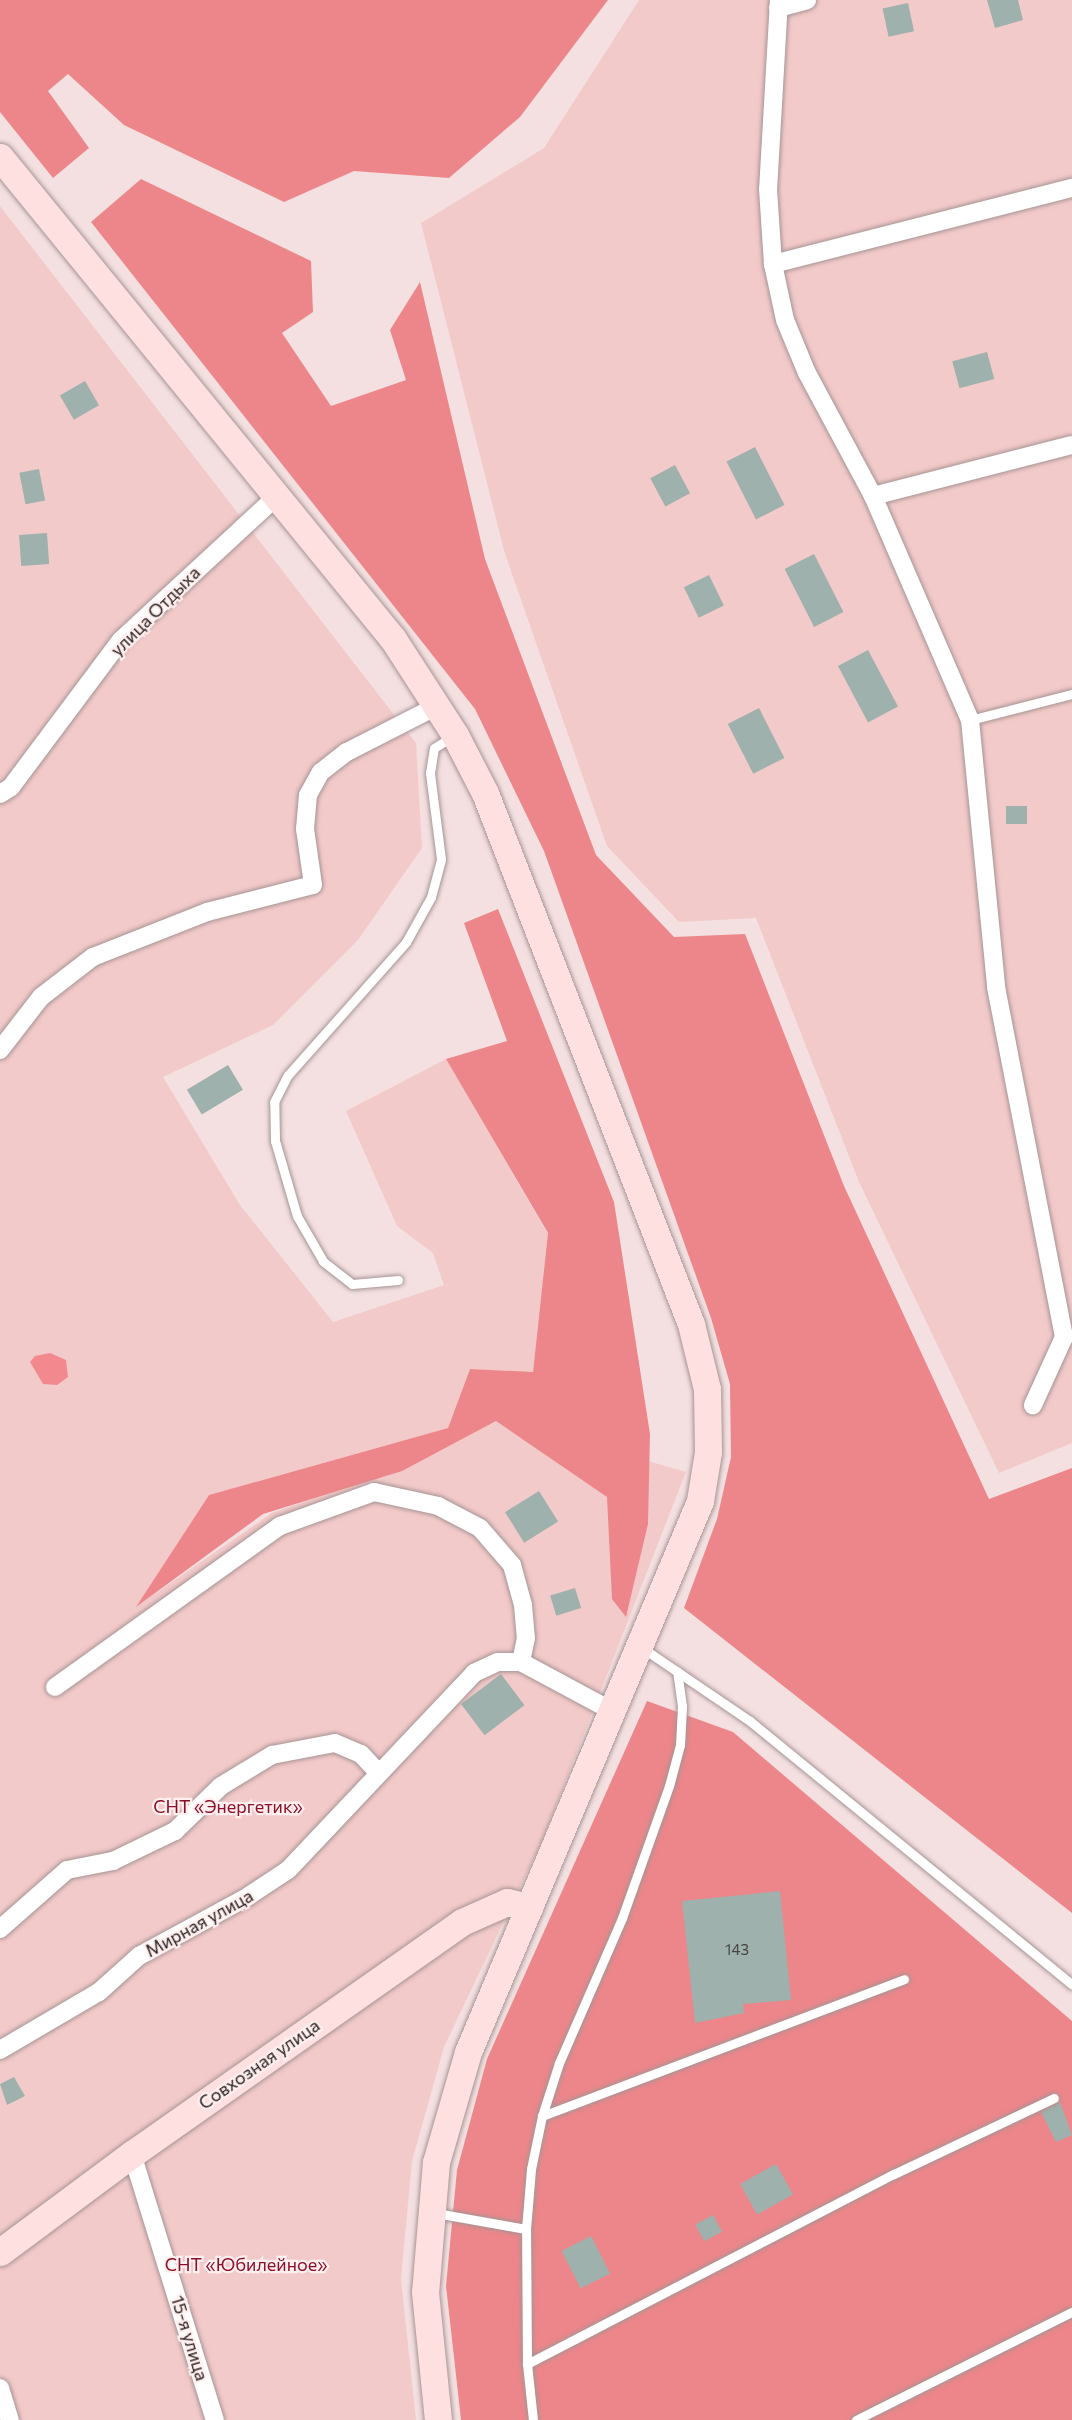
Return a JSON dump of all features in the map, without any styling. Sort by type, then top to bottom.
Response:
[{"type":"main road","points":[[1,159],[278,495],[393,639],[455,735],[485,793],[687,1312],[707,1389],[708,1452],[700,1501],[610,1710],[468,2052],[436,2162],[425,2292],[438,2420]]},
{"type":"main road","name":"Совхозная улица","points":[[0,2252],[132,2154],[462,1922],[507,1902],[529,1907]]},
{"type":"street","points":[[807,0],[778,4],[768,189],[773,264],[784,320],[807,373],[873,496],[970,720],[996,987],[1064,1337],[1032,1405]]},
{"type":"street","points":[[773,264],[1072,188]]},
{"type":"street","points":[[873,496],[1072,445]]},
{"type":"street","name":"улица Отдыха","points":[[0,794],[11,787],[121,640],[278,495]]},
{"type":"street","points":[[0,1050],[41,997],[93,957],[207,912],[313,885],[305,829],[308,795],[321,772],[347,752],[437,706]]},
{"type":"street","points":[[55,1687],[279,1526],[374,1492],[438,1506],[480,1528],[512,1564],[524,1616],[526,1638],[521,1662],[610,1710]]},
{"type":"street","name":"Мирная улица","points":[[0,2050],[99,1992],[139,1956],[247,1897],[288,1870],[474,1673],[498,1662],[521,1662]]},
{"type":"street","points":[[0,1929],[67,1870],[112,1861],[175,1831],[221,1786],[272,1755],[335,1743],[361,1754],[379,1773]]},
{"type":"street","name":"15-я улица","points":[[132,2154],[215,2420]]},
{"type":"street","points":[[0,2388],[10,2420]]},
{"type":"lane","points":[[970,720],[1072,694]]},
{"type":"lane","points":[[398,1280],[352,1284],[323,1261],[297,1216],[275,1141],[274,1102],[288,1075],[406,942],[431,897],[441,859],[430,773],[434,748],[455,735]]},
{"type":"lane","points":[[639,1645],[750,1721],[1072,1985]]},
{"type":"lane","points":[[533,2420],[527,2364],[526,2229],[531,2169],[542,2116],[667,1795],[680,1745],[682,1706],[677,1671]]},
{"type":"lane","points":[[542,2116],[904,1979]]},
{"type":"lane","points":[[527,2364],[894,2174],[1054,2098]]},
{"type":"lane","points":[[430,2212],[526,2229]]},
{"type":"lane","points":[[856,2420],[1072,2312]]},
{"type":"green space","points":[[639,0],[1072,0],[1072,1443],[999,1473],[859,1182],[756,918],[679,922],[607,846],[505,554],[421,223],[544,148]]},
{"type":"green space","points":[[0,206],[416,743],[422,848],[358,940],[273,1025],[163,1077],[240,1205],[333,1322],[444,1285],[433,1253],[397,1226],[346,1111],[446,1059],[548,1234],[533,1373],[470,1369],[448,1428],[209,1495],[137,1606],[272,1513],[384,1473],[493,1416],[686,1472],[542,1841],[444,2047],[412,2161],[401,2279],[416,2420],[0,2420]]},
{"type":"shaded area","points":[[0,0],[608,0],[520,117],[449,178],[354,171],[284,202],[124,125],[68,74],[48,91],[89,148],[53,178],[0,112]]},
{"type":"shaded area","points":[[141,179],[311,261],[313,312],[282,333],[331,406],[406,380],[390,330],[420,282],[485,559],[596,855],[674,937],[745,934],[844,1186],[989,1499],[1072,1468],[1072,1913],[684,1608],[717,1519],[731,1457],[730,1384],[711,1318],[544,851],[475,709],[91,222]]},
{"type":"shaded area","points":[[498,909],[614,1202],[650,1434],[648,1524],[626,1617],[612,1599],[607,1497],[496,1421],[402,1471],[263,1514],[136,1607],[209,1495],[448,1428],[470,1369],[533,1372],[548,1233],[446,1059],[507,1041],[464,923]]},
{"type":"shaded area","points":[[50,1353],[66,1360],[68,1377],[57,1385],[43,1384],[30,1362],[35,1356]]},
{"type":"shaded area","points":[[647,1701],[733,1732],[1072,2021],[1072,2420],[461,2420],[446,2286],[457,2170],[487,2059]]},
{"type":"building","points":[[987,0],[1018,0],[1023,20],[995,28]]},
{"type":"building","points":[[908,3],[914,31],[889,37],[883,8]]},
{"type":"building","points":[[987,352],[994,379],[959,388],[952,361]]},
{"type":"building","points":[[85,381],[99,405],[74,420],[60,396]]},
{"type":"building","points":[[755,447],[785,505],[756,519],[726,462]]},
{"type":"building","points":[[675,465],[690,493],[665,506],[650,478]]},
{"type":"building","points":[[39,469],[45,500],[25,504],[19,473]]},
{"type":"building","points":[[47,533],[49,564],[21,566],[19,535]]},
{"type":"building","points":[[814,554],[844,612],[814,627],[785,569]]},
{"type":"building","points":[[709,575],[724,606],[699,618],[684,587]]},
{"type":"building","points":[[868,650],[898,707],[868,722],[838,666]]},
{"type":"building","points":[[759,708],[784,758],[753,774],[728,724]]},
{"type":"building","points":[[1006,806],[1027,806],[1027,824],[1006,824]]},
{"type":"building","points":[[228,1065],[243,1090],[202,1115],[187,1090]]},
{"type":"building","points":[[539,1491],[558,1522],[524,1543],[505,1512]]},
{"type":"building","points":[[575,1588],[581,1608],[556,1616],[550,1596]]},
{"type":"building","points":[[501,1674],[524,1705],[485,1735],[461,1704]]},
{"type":"building","points":[[780,1891],[791,2000],[743,2004],[744,2013],[695,2023],[682,1901]]},
{"type":"building","points":[[14,2077],[25,2096],[7,2105],[0,2084]]},
{"type":"building","points":[[1060,2102],[1072,2135],[1056,2142],[1041,2112]]},
{"type":"building","points":[[776,2164],[793,2195],[757,2214],[740,2184]]},
{"type":"building","points":[[713,2215],[722,2232],[704,2241],[695,2224]]},
{"type":"building","points":[[591,2236],[610,2273],[581,2288],[562,2251]]},
{"type":"park label","name":"СНТ «Энергетик»","points":[[228,1806]]},
{"type":"park label","name":"СНТ «Юбилейное»","points":[[246,2264]]}]
